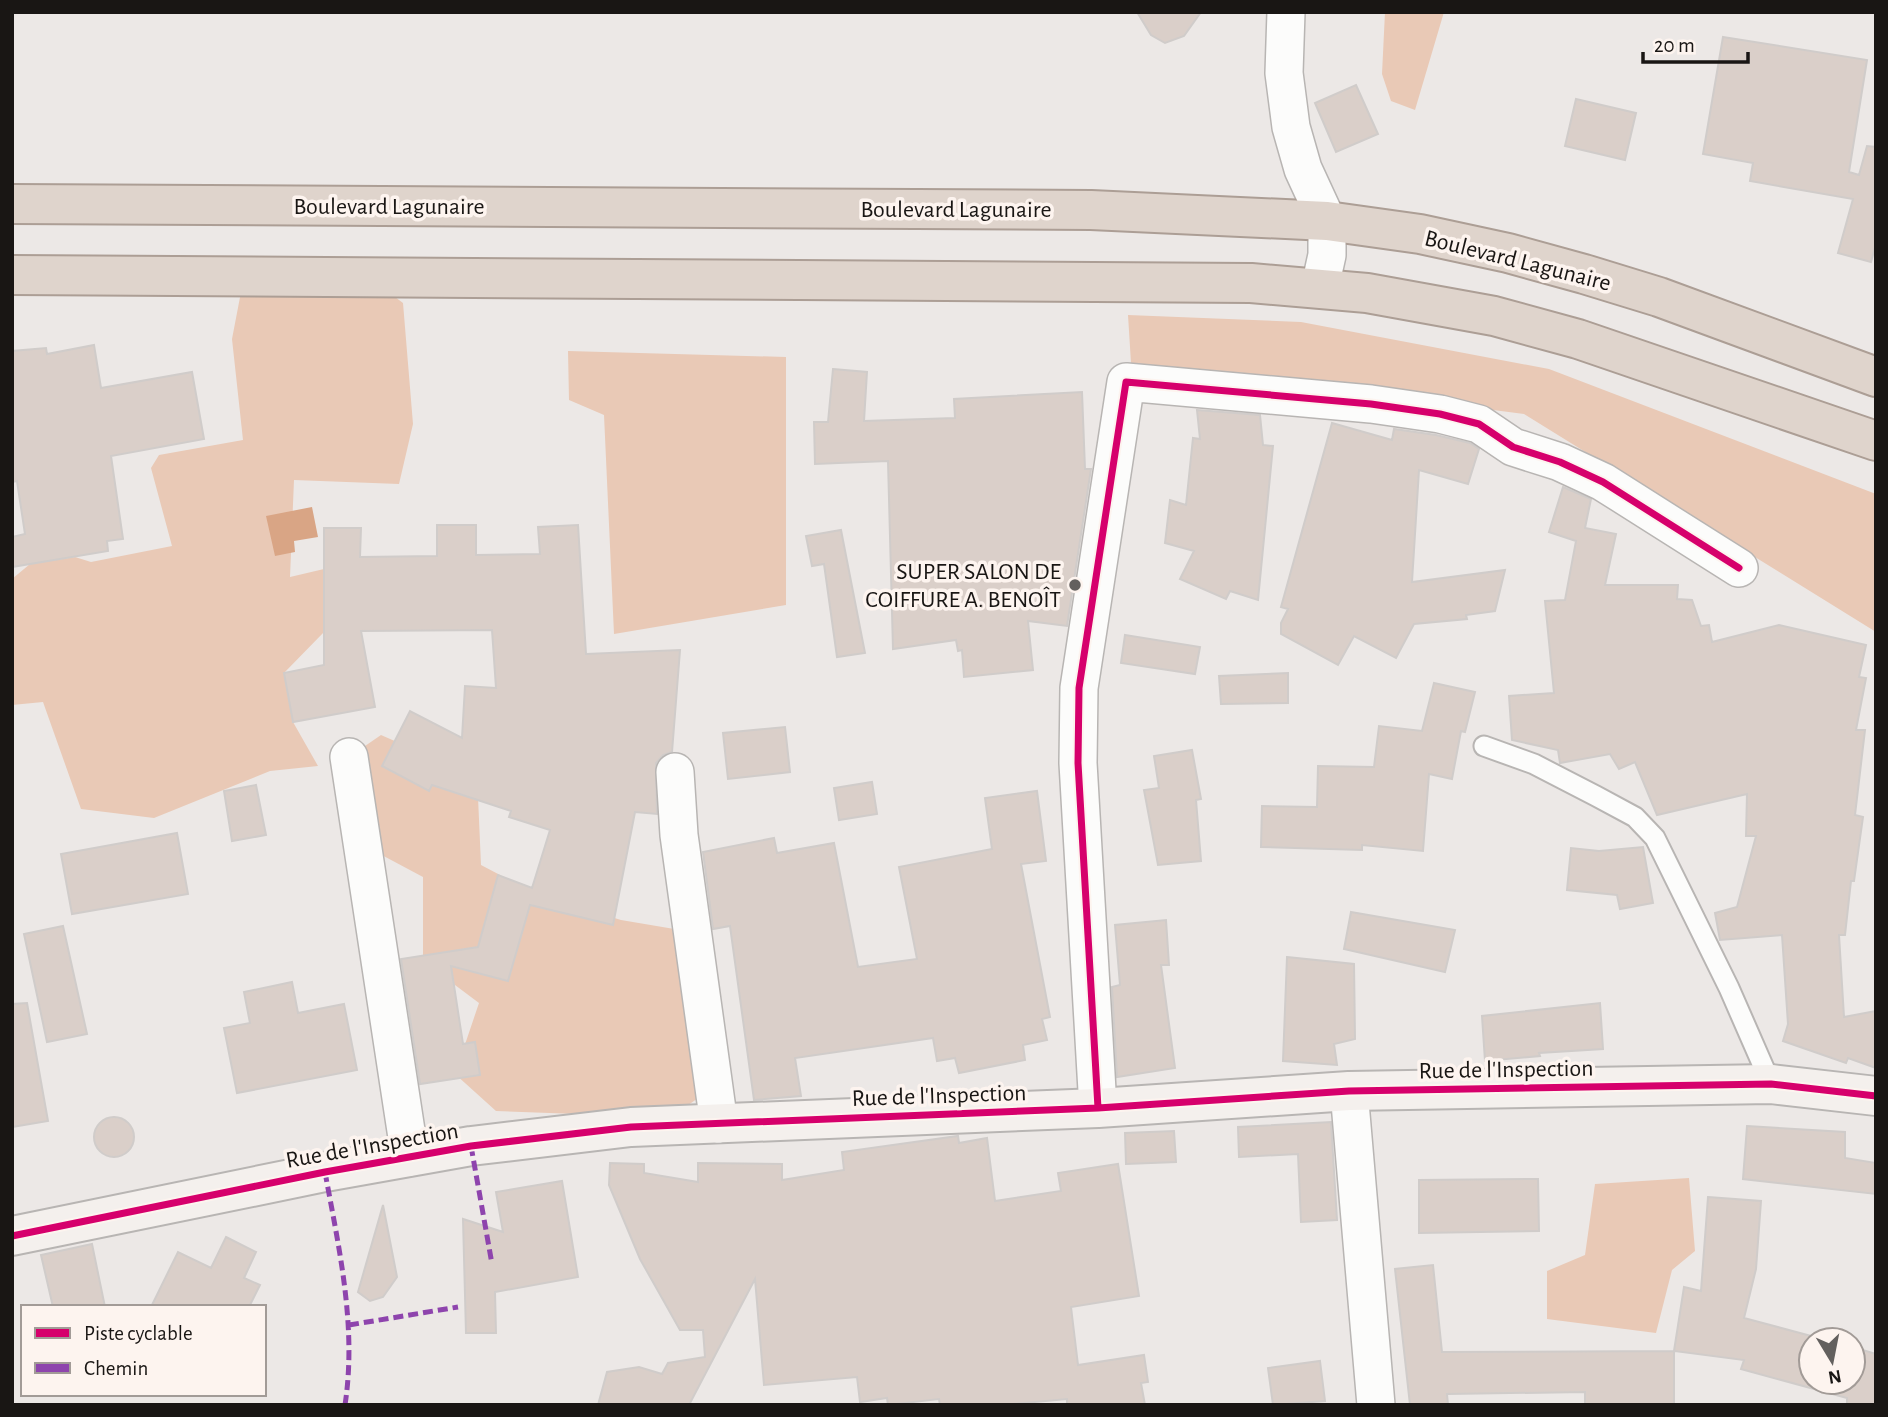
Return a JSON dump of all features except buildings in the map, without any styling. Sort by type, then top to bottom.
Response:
[{"type":"highway","name":"Boulevard Lagunaire","points":[[12,204],[1078,210],[1327,221],[1445,239],[1584,274],[1659,297],[1876,377]]},
{"type":"highway","points":[[12,275],[1237,282],[1320,287],[1494,316],[1578,339],[1876,441]]},
{"type":"street","points":[[1286,12],[1284,73],[1291,127],[1303,169],[1327,221],[1327,255],[1320,287]]},
{"type":"street","points":[[1098,1108],[1079,763],[1079,688],[1126,382],[1371,404],[1440,414],[1479,424],[1513,447],[1560,462],[1603,482],[1739,568]]},
{"type":"street","points":[[349,757],[410,1157]]},
{"type":"street","points":[[675,772],[679,835],[719,1124]]},
{"type":"street","name":"Rue de l'Inspection","points":[[12,1236],[410,1157],[549,1136],[631,1127],[1098,1108],[1349,1090],[1771,1084],[1876,1096]]},
{"type":"street","points":[[1349,1090],[1376,1405]]},
{"type":"lane","points":[[1484,746],[1534,764],[1596,796],[1634,817],[1655,838],[1730,988],[1771,1084]]},
{"type":"shaded area","points":[[1385,12],[1444,12],[1415,110],[1391,101],[1382,74]]},
{"type":"shaded area","points":[[383,288],[403,303],[413,424],[399,484],[294,480],[290,577],[324,569],[324,632],[284,673],[293,722],[318,766],[270,771],[154,818],[81,809],[43,702],[12,705],[12,579],[30,564],[75,557],[91,562],[172,546],[151,468],[159,455],[243,440],[232,339],[241,292]]},
{"type":"shaded area","points":[[1128,315],[1301,322],[1549,369],[1876,494],[1876,632],[1524,414],[1131,363]]},
{"type":"shaded area","points":[[568,351],[786,357],[786,605],[614,634],[604,415],[569,400]]},
{"type":"shaded area","points":[[312,507],[318,537],[294,541],[295,552],[275,556],[266,516]]},
{"type":"shaded area","points":[[381,735],[454,767],[478,797],[481,865],[536,894],[621,920],[692,932],[714,1087],[681,1110],[577,1114],[496,1111],[455,1074],[479,1003],[423,961],[423,877],[363,845],[349,757]]},
{"type":"shaded area","points":[[1689,1178],[1695,1251],[1672,1270],[1656,1333],[1547,1319],[1547,1271],[1585,1255],[1595,1184]]},
{"type":"marked path","points":[[471,1146],[492,1264]]},
{"type":"marked path","points":[[325,1172],[341,1259],[348,1317],[345,1405]]},
{"type":"marked path","points":[[349,1325],[458,1307]]},
{"type":"cycle path","points":[[1098,1108],[1078,763],[1079,688],[1126,382],[1371,404],[1440,414],[1479,424],[1513,447],[1560,462],[1603,482],[1739,568]]},
{"type":"cycle path","points":[[12,1236],[325,1172],[471,1146],[631,1127],[1098,1108],[1349,1091],[1771,1084],[1876,1096]]},
{"type":"place","name":"SUPER SALON DE COIFFURE A. BENOÎT","points":[[1075,585]]}]
